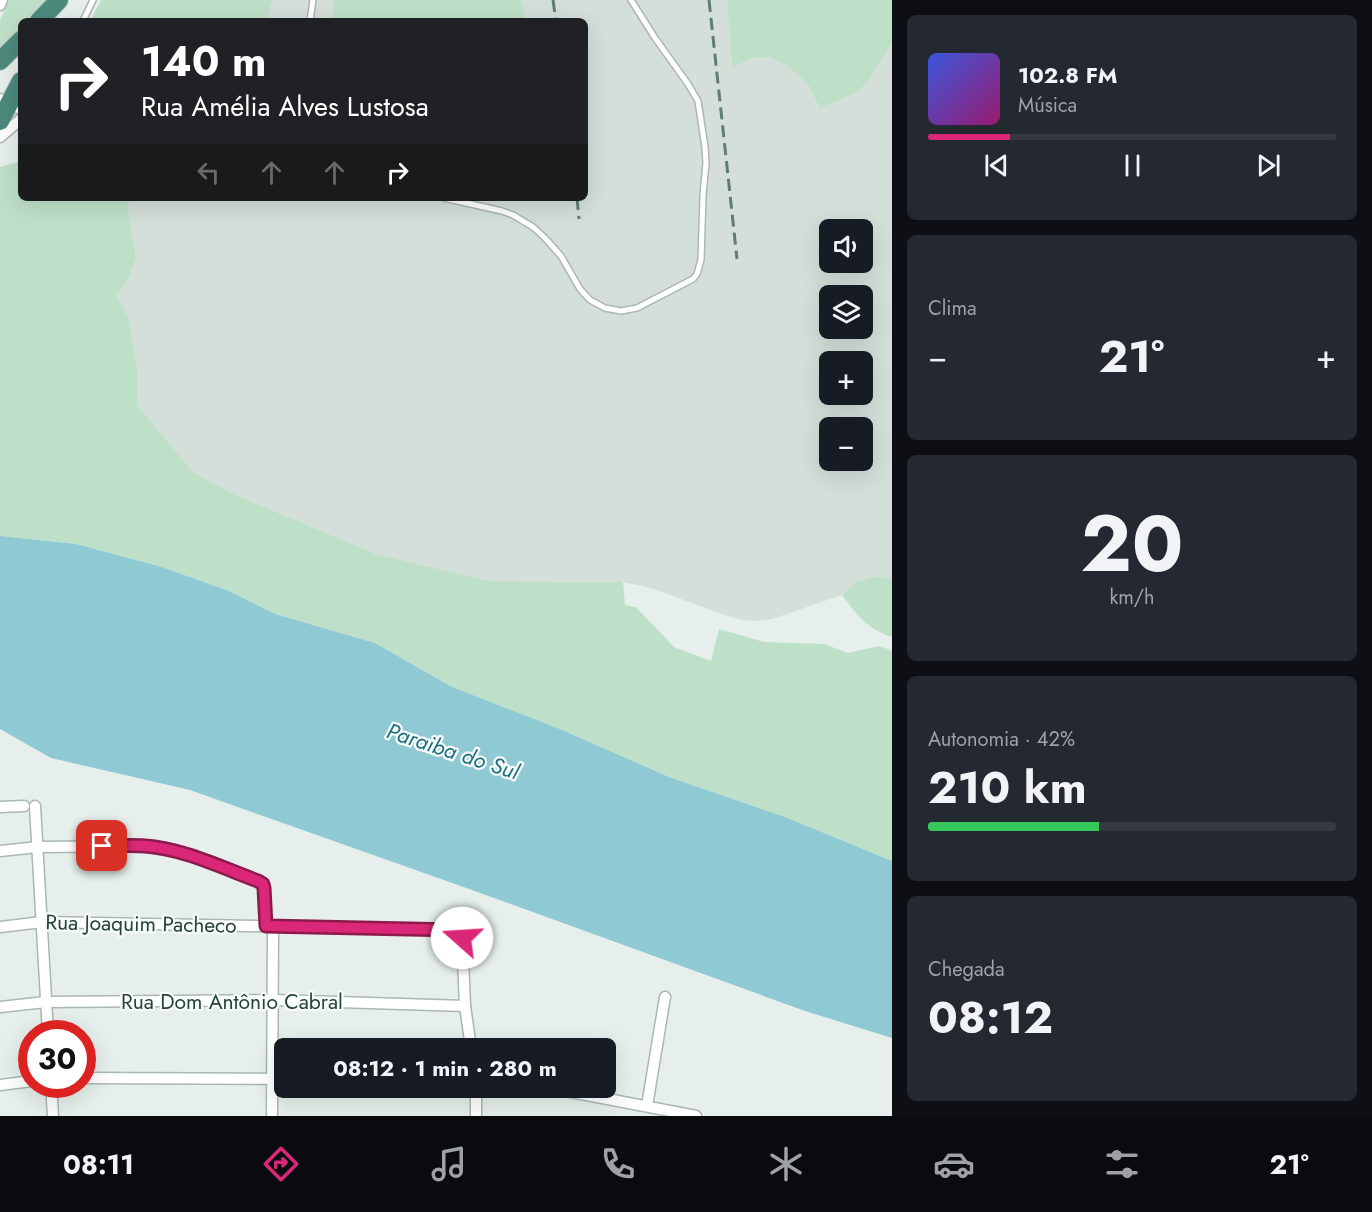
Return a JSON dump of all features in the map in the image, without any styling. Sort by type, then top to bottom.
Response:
[{"type":"highway","points":[[42,18],[59,0]]},
{"type":"highway","points":[[55,18],[64,0]]},
{"type":"highway","points":[[6,60],[18,44]]},
{"type":"highway","points":[[0,121],[18,86]]},
{"type":"street","points":[[0,4],[2,0]]},
{"type":"street","points":[[0,137],[18,122]]},
{"type":"street","points":[[0,807],[30,806],[38,847],[47,1020]]},
{"type":"street","points":[[0,851],[38,847],[145,846],[182,853],[263,884],[269,926],[276,1038]]},
{"type":"street","name":"Rua Joaquim Pacheco","points":[[0,927],[42,922],[457,930],[461,933],[465,1006]]},
{"type":"street","points":[[647,1106],[665,997]]},
{"type":"street","name":"Rua Dom Antônio Cabral","points":[[0,1007],[46,1002],[274,1000],[465,1006]]},
{"type":"street","points":[[465,1006],[470,1038]]},
{"type":"street","points":[[96,1078],[274,1079]]},
{"type":"street","points":[[0,1084],[18,1082]]},
{"type":"street","points":[[52,1098],[53,1116]]},
{"type":"street","points":[[273,1116],[276,1098]]},
{"type":"street","points":[[476,1098],[476,1116]]},
{"type":"street","points":[[604,1098],[696,1116]]},
{"type":"lane","points":[[84,18],[93,0]]},
{"type":"lane","points":[[310,18],[313,0]]},
{"type":"lane","points":[[457,201],[502,211],[533,227],[561,256],[580,289],[590,300],[605,308],[621,311],[637,308],[693,279],[701,260],[706,163],[698,101],[654,38],[632,0]]},
{"type":"shaded area","points":[[273,0],[334,0],[333,18],[267,18]]},
{"type":"shaded area","points":[[521,0],[727,0],[732,66],[753,58],[769,56],[787,66],[808,84],[871,77],[892,42],[892,579],[875,576],[856,582],[842,595],[772,619],[743,620],[651,588],[623,582],[490,581],[376,554],[236,495],[194,473],[137,405],[137,369],[129,319],[116,296],[129,279],[136,258],[128,206],[130,201],[588,201],[588,18],[525,18]]},
{"type":"green space","points":[[9,0],[46,0],[30,18],[18,18],[18,32],[0,53],[0,20]]},
{"type":"green space","points":[[101,0],[273,0],[267,18],[92,18]]},
{"type":"green space","points":[[334,0],[521,0],[525,18],[333,18]]},
{"type":"green space","points":[[727,0],[892,0],[892,42],[871,77],[858,92],[820,108],[808,84],[787,66],[769,57],[753,58],[732,67]]},
{"type":"green space","points":[[18,162],[18,201],[130,201],[128,206],[136,258],[129,279],[116,296],[129,318],[137,369],[137,405],[194,473],[236,495],[376,554],[490,581],[623,582],[625,605],[636,607],[674,647],[711,661],[719,629],[764,642],[824,644],[848,653],[880,646],[892,651],[892,861],[785,817],[669,777],[560,729],[452,687],[375,643],[275,614],[229,591],[162,567],[76,544],[0,536],[0,167]]},
{"type":"green space","points":[[875,576],[892,579],[892,637],[869,625],[842,595],[856,582]]},
{"type":"water","name":"Paraiba do Sul","points":[[0,536],[76,544],[162,567],[229,591],[275,614],[375,643],[452,687],[560,729],[669,777],[785,817],[892,861],[892,1038],[805,1011],[190,790],[51,758],[0,729]]},
{"type":"railway","points":[[553,0],[556,18]]},
{"type":"railway","points":[[709,0],[737,259]]},
{"type":"railway","points":[[577,201],[579,219]]},
{"type":"route","points":[[102,846],[145,846],[182,853],[258,881],[263,884],[264,888],[266,926],[457,930],[461,933],[462,938]]}]
